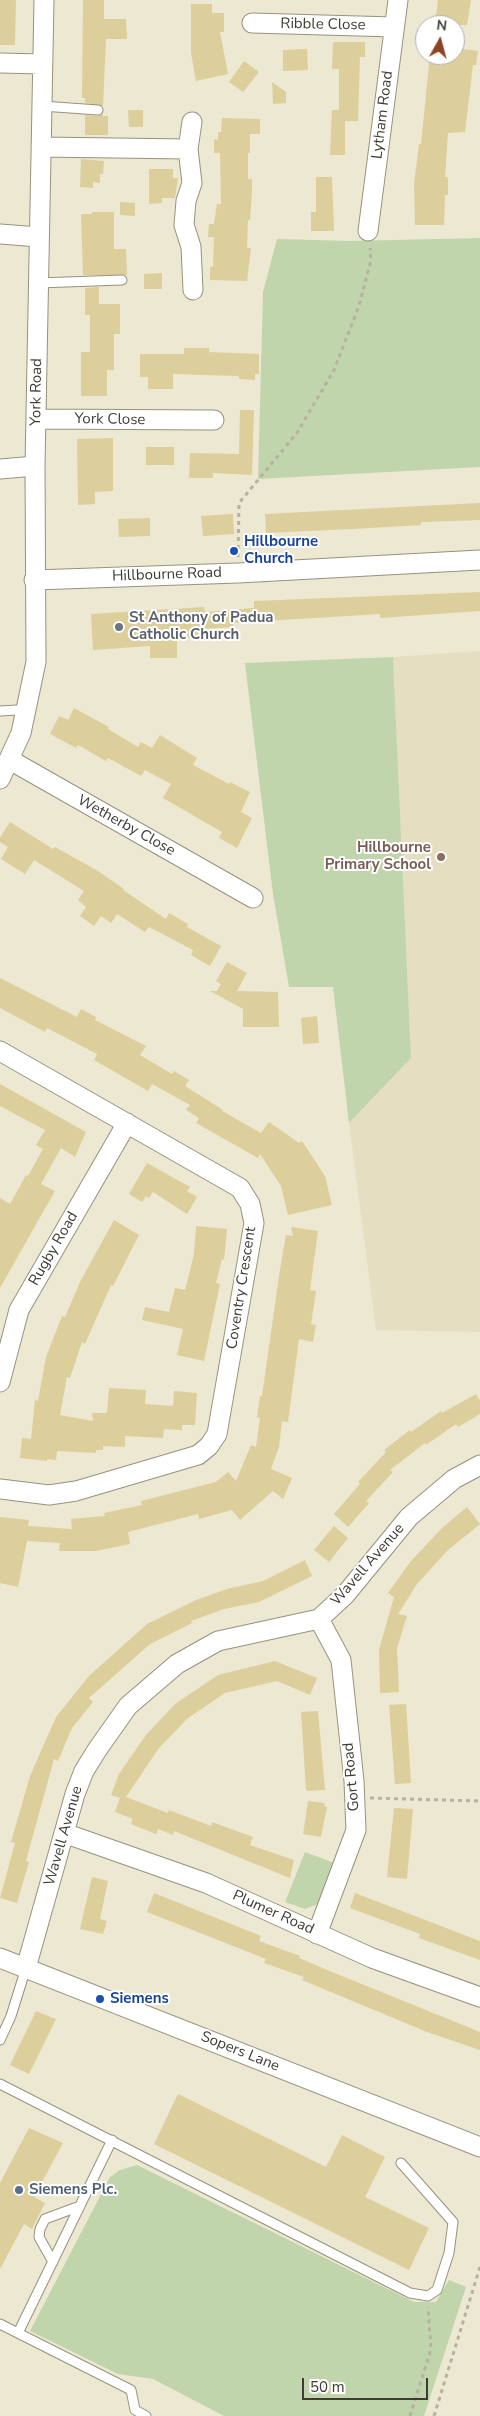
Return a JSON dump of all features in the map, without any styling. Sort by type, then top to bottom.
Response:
[{"type":"street","name":"York Road","points":[[0,779],[21,733],[36,662],[34,580],[35,466],[44,0]]},
{"type":"street","name":"Lytham Road","points":[[368,231],[398,0]]},
{"type":"street","name":"Ribble Close","points":[[252,23],[394,26]]},
{"type":"street","points":[[0,63],[42,64]]},
{"type":"street","points":[[192,122],[188,149],[192,183],[186,201],[184,225],[191,247],[193,290]]},
{"type":"street","points":[[41,147],[188,149]]},
{"type":"street","points":[[0,234],[39,237]]},
{"type":"street","name":"York Close","points":[[36,419],[184,412],[214,420]]},
{"type":"street","points":[[0,469],[35,466]]},
{"type":"street","name":"Hillbourne Road","points":[[34,580],[238,573],[480,560]]},
{"type":"street","name":"Wetherby Close","points":[[10,760],[244,897]]},
{"type":"street","name":"Coventry Crescent","points":[[0,1051],[240,1188],[250,1204],[254,1223],[217,1434],[209,1446],[198,1455],[76,1491],[48,1495],[0,1489]]},
{"type":"street","name":"Rugby Road","points":[[0,1382],[18,1310],[127,1123]]},
{"type":"street","name":"Wavell Avenue","points":[[26,1968],[75,1794],[84,1771],[128,1706],[177,1664],[218,1641],[319,1619],[345,1595],[409,1517],[454,1479],[480,1465]]},
{"type":"street","name":"Gort Road","points":[[317,1934],[356,1830],[355,1797],[341,1660],[319,1619]]},
{"type":"street","name":"Plumer Road","points":[[64,1833],[206,1883],[372,1958],[480,1997]]},
{"type":"street","name":"Sopers Lane","points":[[0,1958],[480,2147]]},
{"type":"lane","points":[[42,106],[98,110]]},
{"type":"lane","points":[[38,283],[122,280]]},
{"type":"lane","points":[[0,711],[17,710],[26,713]]},
{"type":"lane","points":[[0,2040],[11,2016],[26,1968]]},
{"type":"lane","points":[[0,2084],[410,2293],[428,2296],[437,2290],[449,2253],[453,2222],[401,2163]]},
{"type":"lane","points":[[18,2333],[112,2140]]},
{"type":"lane","points":[[53,2262],[39,2237],[40,2229],[46,2218],[80,2206]]},
{"type":"lane","points":[[0,2324],[132,2390],[135,2410],[146,2416]]},
{"type":"path","points":[[238,573],[239,503],[297,434],[334,370],[359,306],[371,260],[368,231]]},
{"type":"path","points":[[355,1797],[480,1801]]},
{"type":"path","points":[[434,2416],[480,2267]]},
{"type":"path","points":[[410,2416],[431,2349],[428,2296]]},
{"type":"shaded area","name":"Hillbourne Primary School","points":[[480,651],[480,1332],[376,1330],[349,1123],[411,1058],[393,657]]},
{"type":"green space","points":[[480,238],[480,467],[258,479],[263,292],[277,239],[350,241]]},
{"type":"green space","points":[[393,657],[411,1058],[349,1123],[333,987],[289,987],[273,894],[245,663]]},
{"type":"green space","points":[[305,1852],[337,1864],[320,1903],[305,1909],[285,1902]]},
{"type":"green space","points":[[137,2165],[414,2302],[436,2302],[449,2280],[466,2287],[424,2416],[224,2416],[153,2379],[118,2374],[30,2331],[110,2177],[120,2170]]},
{"type":"building","points":[[0,0],[16,0],[15,45],[0,45]]},
{"type":"building","points":[[83,0],[104,0],[104,19],[126,19],[127,39],[106,39],[103,106],[85,103],[85,98],[82,98]]},
{"type":"building","points":[[438,0],[471,0],[467,25],[465,25],[465,15],[436,15]]},
{"type":"building","points":[[191,4],[212,4],[212,13],[224,13],[224,32],[220,32],[228,74],[196,81],[191,53]]},
{"type":"building","points":[[333,42],[365,42],[365,57],[360,57],[358,121],[345,121],[345,155],[330,155],[332,110],[339,110],[339,69],[332,69]]},
{"type":"building","points":[[307,49],[308,70],[283,71],[283,50]]},
{"type":"building","points":[[465,49],[478,51],[476,65],[473,65],[465,132],[448,133],[445,177],[448,177],[448,195],[445,195],[444,225],[415,225],[414,184],[419,144],[421,144],[429,65],[465,65]]},
{"type":"building","points":[[244,61],[259,72],[243,92],[229,82]]},
{"type":"building","points":[[272,82],[286,92],[286,103],[273,104]]},
{"type":"building","points":[[128,110],[143,110],[143,127],[129,127]]},
{"type":"building","points":[[103,114],[103,116],[108,116],[108,135],[85,135],[85,115],[98,116]]},
{"type":"building","points":[[222,118],[260,119],[260,134],[250,134],[250,153],[248,153],[248,179],[252,179],[252,192],[250,220],[248,220],[247,248],[251,248],[247,281],[210,280],[210,267],[213,267],[214,237],[208,237],[209,224],[214,224],[217,204],[221,204],[220,153],[214,153],[214,139],[218,140],[218,132],[221,132]]},
{"type":"building","points":[[81,159],[104,161],[103,174],[100,174],[100,183],[93,182],[93,188],[80,187]]},
{"type":"building","points":[[149,169],[173,169],[173,178],[178,178],[175,198],[162,198],[162,203],[149,204]]},
{"type":"building","points":[[316,177],[332,177],[334,231],[311,231],[311,212],[316,212]]},
{"type":"building","points":[[120,202],[135,203],[135,216],[120,215]]},
{"type":"building","points":[[92,212],[114,212],[114,249],[126,249],[127,275],[83,275],[81,214],[92,214]]},
{"type":"building","points":[[162,273],[162,289],[144,289],[144,274]]},
{"type":"building","points":[[99,287],[99,304],[120,304],[120,334],[114,334],[114,370],[107,370],[107,396],[81,396],[81,352],[90,352],[90,315],[85,315],[85,288]]},
{"type":"building","points":[[184,348],[209,348],[209,352],[259,354],[259,374],[255,374],[255,380],[239,379],[239,376],[173,374],[173,389],[148,389],[148,377],[140,377],[140,354],[184,354]]},
{"type":"building","points":[[240,410],[254,410],[252,475],[213,473],[213,478],[189,478],[190,453],[239,454]]},
{"type":"building","points":[[113,438],[113,491],[95,492],[95,504],[78,505],[77,439]]},
{"type":"building","points":[[146,447],[174,447],[174,465],[146,465]]},
{"type":"building","points":[[480,503],[480,520],[421,522],[421,525],[266,533],[265,514]]},
{"type":"building","points":[[233,514],[234,534],[203,536],[201,516]]},
{"type":"building","points":[[150,518],[150,536],[119,537],[118,519]]},
{"type":"building","points":[[480,592],[480,611],[380,618],[380,614],[233,623],[233,627],[205,629],[206,637],[177,638],[177,658],[150,658],[150,646],[93,650],[91,614],[204,607],[205,612],[254,608],[254,601]]},
{"type":"building","points":[[74,708],[109,727],[108,729],[138,747],[141,742],[152,748],[160,735],[197,758],[193,765],[229,784],[230,782],[250,792],[241,812],[252,818],[237,848],[219,838],[222,832],[163,798],[171,784],[145,770],[141,776],[108,758],[106,761],[78,745],[76,748],[50,734],[59,716],[68,720]]},
{"type":"building","points":[[10,822],[53,849],[55,847],[98,871],[166,919],[169,913],[188,924],[187,927],[221,946],[210,966],[191,955],[193,950],[149,927],[145,932],[117,914],[111,923],[101,916],[94,926],[80,916],[86,907],[78,900],[84,891],[34,860],[25,874],[1,859],[8,847],[0,842],[0,838]]},
{"type":"building","points":[[227,962],[247,973],[237,991],[278,992],[279,1027],[243,1027],[243,1009],[210,991],[217,991],[221,984],[216,981]]},
{"type":"building","points":[[0,978],[77,1017],[81,1009],[96,1017],[95,1020],[146,1046],[140,1055],[172,1074],[174,1071],[189,1080],[185,1086],[222,1111],[261,1133],[269,1122],[299,1143],[302,1141],[325,1176],[332,1205],[288,1215],[281,1186],[260,1154],[258,1158],[196,1123],[199,1118],[186,1110],[190,1105],[152,1084],[148,1091],[94,1060],[97,1054],[47,1028],[45,1032],[0,1008]]},
{"type":"building","points":[[317,1016],[319,1043],[303,1044],[301,1018]]},
{"type":"building","points":[[0,1084],[86,1132],[75,1157],[61,1148],[41,1184],[55,1191],[0,1288],[0,1198],[10,1204],[43,1149],[36,1145],[45,1130],[0,1106]]},
{"type":"building","points":[[147,1163],[190,1187],[187,1191],[197,1197],[187,1214],[153,1192],[149,1198],[146,1196],[142,1202],[129,1194]]},
{"type":"building","points":[[114,1220],[139,1235],[113,1286],[111,1285],[85,1344],[82,1342],[70,1378],[67,1377],[60,1415],[93,1421],[92,1413],[107,1413],[109,1388],[146,1390],[145,1404],[173,1406],[174,1391],[197,1393],[195,1425],[182,1425],[182,1430],[164,1429],[163,1438],[125,1436],[125,1447],[103,1446],[103,1450],[96,1450],[96,1453],[57,1451],[56,1460],[47,1459],[47,1461],[20,1458],[22,1438],[31,1439],[35,1400],[38,1401],[46,1357],[62,1316],[65,1317],[80,1282]]},
{"type":"building","points":[[196,1226],[227,1229],[224,1260],[222,1259],[216,1283],[220,1284],[204,1361],[177,1355],[183,1329],[142,1320],[145,1307],[169,1312],[175,1288],[185,1290],[194,1254]]},
{"type":"building","points":[[291,1227],[318,1231],[310,1290],[316,1291],[311,1324],[316,1325],[313,1342],[299,1339],[288,1422],[282,1421],[279,1447],[271,1469],[292,1478],[283,1499],[273,1491],[240,1520],[232,1510],[199,1519],[198,1514],[128,1532],[130,1544],[96,1551],[59,1551],[60,1543],[27,1541],[18,1587],[0,1583],[0,1517],[29,1520],[28,1526],[72,1529],[71,1519],[105,1516],[104,1513],[142,1505],[141,1501],[216,1482],[228,1472],[236,1481],[251,1445],[256,1447],[260,1418],[257,1417],[260,1396],[262,1396],[279,1276],[286,1235],[293,1236]]},
{"type":"building","points":[[476,1394],[480,1401],[480,1414],[458,1427],[456,1424],[426,1445],[425,1443],[390,1470],[393,1472],[366,1501],[369,1503],[348,1527],[334,1514],[360,1484],[358,1482],[386,1452],[384,1450],[410,1430],[411,1432],[441,1411],[442,1413]]},
{"type":"building","points":[[467,1507],[480,1524],[447,1551],[417,1584],[398,1614],[407,1616],[397,1648],[399,1692],[380,1693],[379,1650],[394,1597],[388,1593],[411,1561],[442,1528]]},
{"type":"building","points":[[334,1526],[348,1538],[329,1562],[314,1550]]},
{"type":"building","points":[[305,1560],[312,1576],[259,1602],[224,1609],[191,1621],[192,1623],[150,1644],[89,1698],[93,1702],[72,1728],[58,1761],[54,1759],[26,1861],[29,1862],[17,1903],[0,1898],[15,1843],[11,1842],[30,1776],[56,1717],[89,1676],[147,1624],[196,1600],[227,1589],[263,1581]]},
{"type":"building","points":[[275,1661],[317,1678],[310,1695],[277,1681],[225,1693],[188,1718],[159,1748],[126,1797],[168,1813],[169,1810],[211,1826],[212,1822],[253,1837],[250,1845],[294,1860],[290,1878],[174,1831],[173,1835],[158,1829],[156,1834],[131,1824],[133,1819],[115,1812],[120,1798],[111,1795],[119,1774],[146,1735],[175,1704],[218,1675]]},
{"type":"building","points":[[406,1704],[411,1783],[395,1784],[389,1705]]},
{"type":"building","points":[[318,1711],[325,1790],[309,1791],[306,1790],[301,1712]]},
{"type":"building","points":[[308,1801],[325,1803],[324,1806],[327,1807],[321,1837],[303,1834]]},
{"type":"building","points":[[394,1808],[413,1809],[407,1879],[387,1877]]},
{"type":"building","points":[[92,1877],[108,1881],[100,1919],[107,1921],[103,1934],[80,1929]]},
{"type":"building","points":[[154,1893],[261,1936],[259,1941],[300,1956],[299,1958],[480,2032],[480,2050],[427,2032],[302,1980],[304,1977],[264,1963],[266,1959],[147,1912]]},
{"type":"building","points":[[355,1893],[480,1941],[480,1960],[419,1938],[420,1934],[350,1908]]},
{"type":"building","points":[[36,2011],[56,2019],[29,2074],[10,2065]]},
{"type":"building","points":[[178,2094],[326,2167],[342,2135],[385,2157],[365,2197],[429,2228],[409,2270],[154,2144]]},
{"type":"building","name":"Siemens Plc.","points":[[29,2128],[63,2143],[34,2197],[45,2203],[32,2229],[24,2224],[0,2269],[0,2183]]},
{"type":"place","name":"Hillbourne Church","points":[[234,551]]},
{"type":"place","name":"St Anthony of Padua Catholic Church","points":[[119,627]]},
{"type":"place","name":"Hillbourne Primary School","points":[[441,857]]},
{"type":"place","name":"Siemens","points":[[100,1999]]},
{"type":"place","name":"Siemens Plc.","points":[[19,2190]]}]
